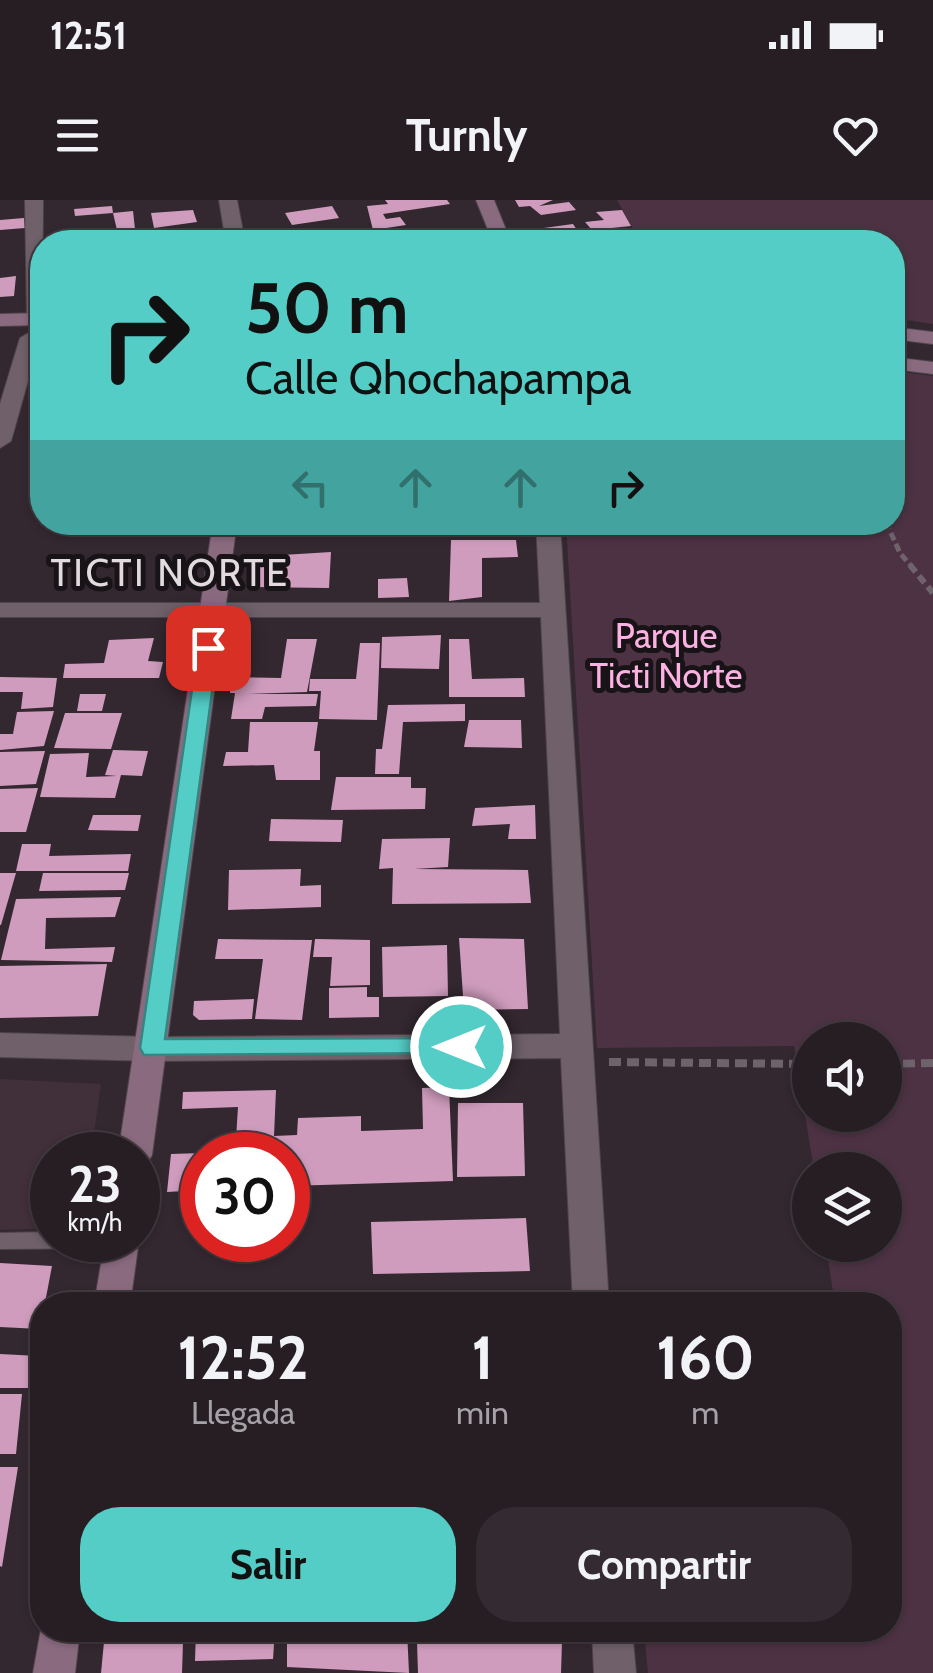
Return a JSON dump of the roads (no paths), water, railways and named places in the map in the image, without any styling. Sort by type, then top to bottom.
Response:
[{"type":"street","points":[[34,200],[35,230]]},
{"type":"street","points":[[228,200],[234,230]]},
{"type":"street","points":[[485,200],[497,230]]},
{"type":"street","points":[[0,320],[30,326]]},
{"type":"street","points":[[0,338],[30,330]]},
{"type":"street","points":[[905,335],[933,338]]},
{"type":"street","points":[[0,441],[30,352]]},
{"type":"street","points":[[905,365],[933,368]]},
{"type":"street","points":[[139,1132],[223,535]]},
{"type":"street","points":[[549,535],[590,1292]]},
{"type":"street","points":[[0,610],[554,610]]},
{"type":"street","points":[[0,1044],[577,1054]]},
{"type":"street","points":[[114,1292],[119,1262]]},
{"type":"street","points":[[54,1673],[58,1642]]},
{"type":"street","points":[[613,1642],[615,1673]]},
{"type":"lane","points":[[0,1241],[30,1241]]},
{"type":"district","name":"TICTI NORTE","points":[[170,573]]},
{"type":"park label","name":"Parque Ticti Norte","points":[[666,656]]}]
